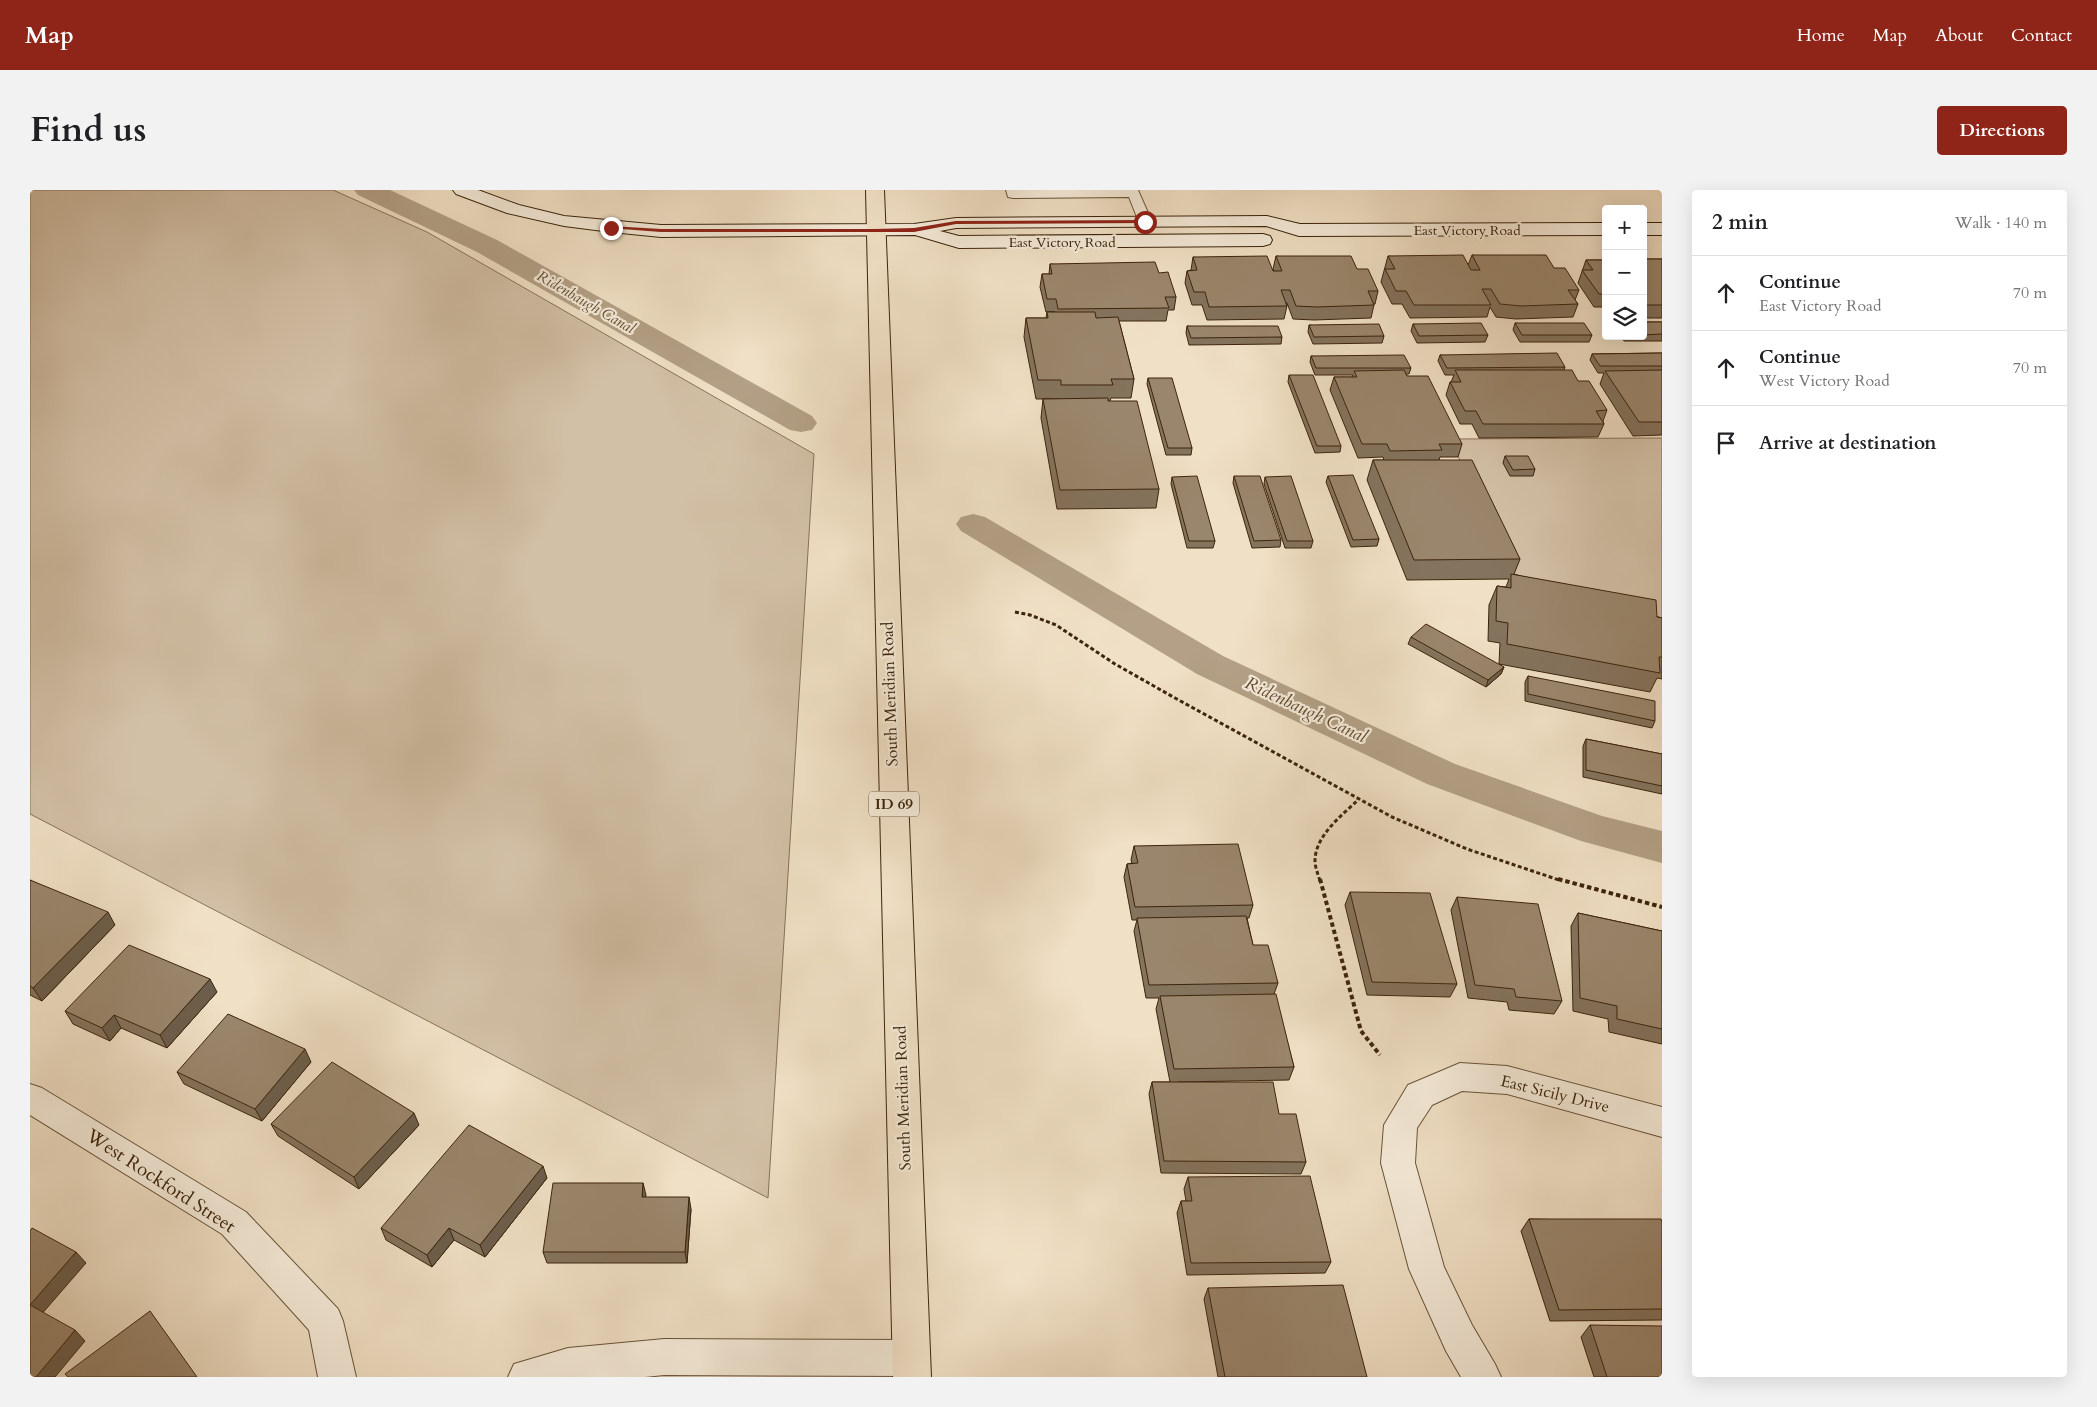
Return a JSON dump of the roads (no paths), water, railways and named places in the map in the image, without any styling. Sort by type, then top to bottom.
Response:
[{"type":"main road","name":"East Victory Road","points":[[462,190],[514,209],[564,221],[611,228],[670,231],[875,231],[914,230],[956,223],[1267,221],[1299,230],[1602,229]]},
{"type":"main road","name":"South Meridian Road","points":[[875,190],[912,1368]]},
{"type":"main road","points":[[1647,229],[1662,229]]},
{"type":"main road","name":"East Victory Road","points":[[914,230],[959,242],[1280,240],[1299,230]]},
{"type":"main road","name":"East Sicily Drive","points":[[1482,1377],[1459,1338],[1427,1269],[1398,1162],[1401,1125],[1420,1095],[1460,1077],[1507,1080],[1662,1122]]},
{"type":"main road","name":"West Rockford Street","points":[[30,1098],[234,1223],[326,1321],[337,1377]]},
{"type":"main road","points":[[527,1377],[568,1366],[664,1357],[912,1368]]},
{"type":"lane","points":[[1012,190],[1013,194],[1139,192],[1145,222]]},
{"type":"waterway","name":"Ridenbaugh Canal","points":[[367,190],[487,246],[801,423]]},
{"type":"waterway","name":"Ridenbaugh Canal","points":[[973,524],[1210,665],[1441,774],[1596,830],[1662,847]]}]
